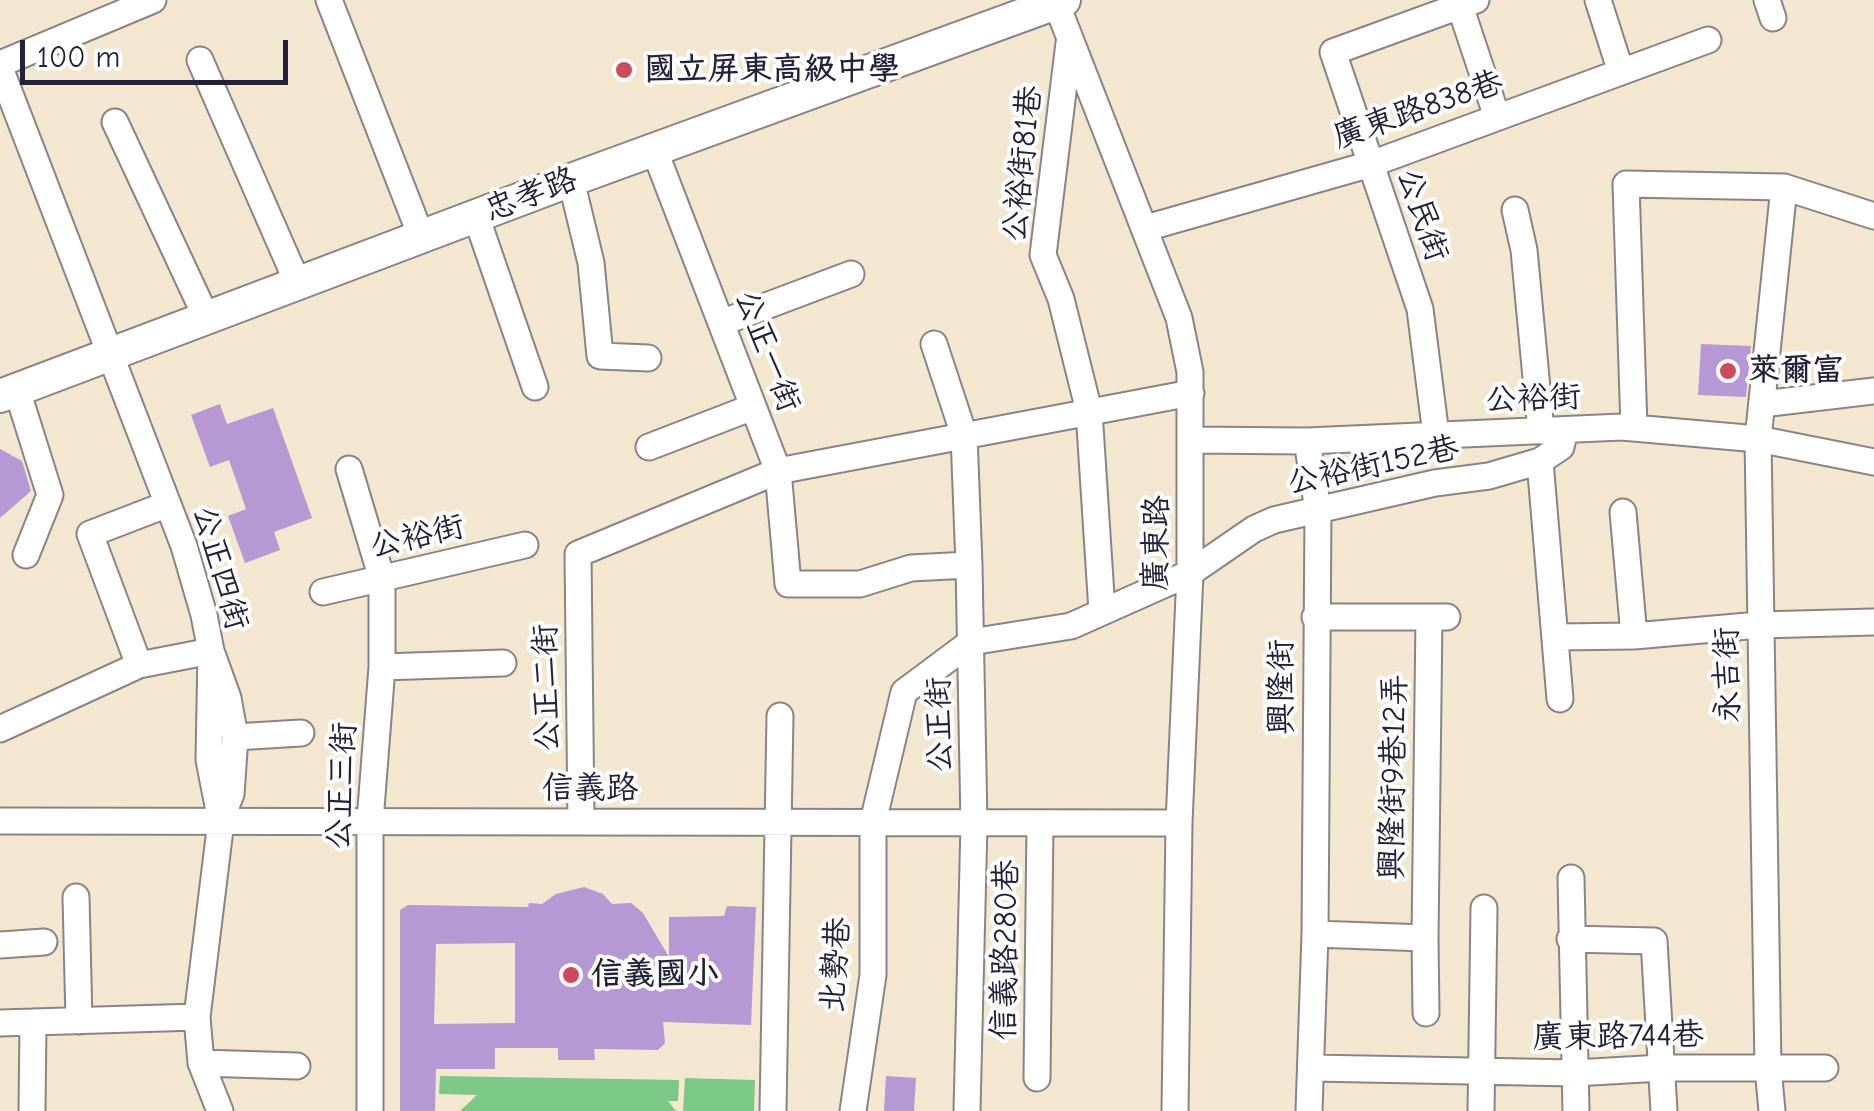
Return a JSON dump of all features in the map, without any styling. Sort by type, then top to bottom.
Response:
[{"type":"main road","name":"忠孝路","points":[[8,393],[1058,1]]},
{"type":"street","points":[[0,66],[153,0]]},
{"type":"street","points":[[329,0],[421,236]]},
{"type":"street","points":[[1598,0],[1621,72]]},
{"type":"street","name":"廣東路","points":[[1058,1],[1186,340],[1192,440],[1179,823],[1175,1111]]},
{"type":"street","points":[[1468,3],[1497,117]]},
{"type":"street","name":"公民街","points":[[1436,435],[1420,308],[1333,52],[1468,3]]},
{"type":"street","name":"公裕街81巷","points":[[1070,38],[1043,256],[1061,300],[1088,411],[1102,611]]},
{"type":"street","name":"廣東路838巷","points":[[1146,228],[1371,164],[1708,40]]},
{"type":"street","points":[[200,60],[298,284]]},
{"type":"street","name":"公正四街","points":[[0,66],[168,504],[204,615],[210,652],[209,760],[220,821],[197,1018],[201,1063],[220,1111]]},
{"type":"street","points":[[115,122],[208,319]]},
{"type":"street","name":"公正一街","points":[[654,149],[778,471],[788,584],[860,584],[911,568],[970,565]]},
{"type":"street","points":[[571,180],[591,263],[600,356],[648,358]]},
{"type":"street","points":[[1634,428],[1626,184],[1784,187],[1874,216]]},
{"type":"street","name":"永吉街","points":[[1768,1068],[1758,439],[1784,187]]},
{"type":"street","points":[[1515,210],[1553,431],[1561,447],[1540,460],[1560,699]]},
{"type":"street","points":[[476,216],[535,387]]},
{"type":"street","points":[[721,323],[851,274]]},
{"type":"street","name":"公正街","points":[[934,344],[964,434],[970,565],[974,823],[966,1111]]},
{"type":"street","points":[[1762,404],[1874,390]]},
{"type":"street","points":[[8,393],[50,495],[26,555]]},
{"type":"street","points":[[778,471],[1191,393]]},
{"type":"street","points":[[649,447],[753,406]]},
{"type":"street","name":"公裕街","points":[[1192,440],[1307,441],[1634,428],[1758,439],[1874,462]]},
{"type":"street","name":"興隆街","points":[[1307,441],[1318,510],[1315,934]]},
{"type":"street","name":"公裕街152巷","points":[[971,642],[1071,626],[1190,573],[1254,529],[1274,520],[1436,483],[1489,476],[1540,460]]},
{"type":"street","name":"公正三街","points":[[349,469],[382,579],[382,666],[370,821],[370,1111]]},
{"type":"street","name":"公正二街","points":[[581,822],[578,554],[778,471]]},
{"type":"street","points":[[139,665],[90,534],[168,504]]},
{"type":"street","points":[[1623,512],[1634,636]]},
{"type":"street","name":"公裕街","points":[[323,592],[525,544]]},
{"type":"street","name":"興隆街9巷12弄","points":[[1315,616],[1438,618],[1425,938],[1426,1013]]},
{"type":"street","points":[[1557,637],[1874,622]]},
{"type":"street","name":"北勢巷","points":[[853,1111],[872,976],[873,822],[904,692],[971,642]]},
{"type":"street","points":[[0,729],[139,665],[210,652],[228,698],[235,737],[232,794],[220,821]]},
{"type":"street","points":[[382,666],[503,663]]},
{"type":"street","points":[[774,1111],[780,716]]},
{"type":"street","points":[[235,737],[301,733]]},
{"type":"street","name":"信義路","points":[[0,820],[1179,823]]},
{"type":"street","name":"信義路280巷","points":[[1037,1078],[1040,823]]},
{"type":"street","points":[[1570,878],[1576,1111]]},
{"type":"street","points":[[76,897],[79,1021]]},
{"type":"street","points":[[1481,1111],[1484,908]]},
{"type":"street","points":[[1310,1111],[1315,934],[1425,938]]},
{"type":"street","points":[[1570,940],[1654,941],[1664,1111]]},
{"type":"street","points":[[0,944],[44,942]]},
{"type":"street","points":[[0,1023],[197,1018]]},
{"type":"street","points":[[32,1111],[33,1022]]},
{"type":"street","points":[[201,1063],[297,1066]]},
{"type":"street","name":"廣東路744巷","points":[[1312,1068],[1575,1073],[1662,1068],[1825,1068]]},
{"type":"street","points":[[1768,1068],[1772,1111]]},
{"type":"green space","points":[[440,1076],[679,1080],[678,1101],[668,1101],[676,1111],[460,1111],[477,1095],[439,1094]]},
{"type":"green space","points":[[685,1078],[755,1080],[754,1111],[683,1111]]},
{"type":"building","name":"萊爾富","points":[[1701,344],[1751,346],[1746,397],[1698,395]]},
{"type":"building","points":[[220,404],[227,424],[273,408],[312,518],[274,532],[280,550],[245,563],[228,516],[246,509],[229,460],[210,467],[191,415]]},
{"type":"building","points":[[0,449],[22,461],[31,491],[0,518]]},
{"type":"building","points":[[584,887],[603,894],[612,904],[631,903],[643,913],[669,957],[669,917],[724,916],[727,906],[756,907],[751,1025],[663,1022],[665,1043],[658,1050],[594,1049],[595,1060],[558,1060],[558,1048],[495,1048],[495,1069],[436,1069],[435,1111],[400,1111],[400,910],[408,905],[528,907],[529,903],[542,904],[556,894]],"holes":[[[515,943],[515,1023],[434,1024],[436,944]]]},
{"type":"building","points":[[886,1076],[916,1078],[914,1111],[884,1111]]},
{"type":"place","name":"國立屏東高級中學","points":[[624,70]]},
{"type":"place","name":"萊爾富","points":[[1728,371]]},
{"type":"place","name":"信義國小","points":[[571,975]]}]
